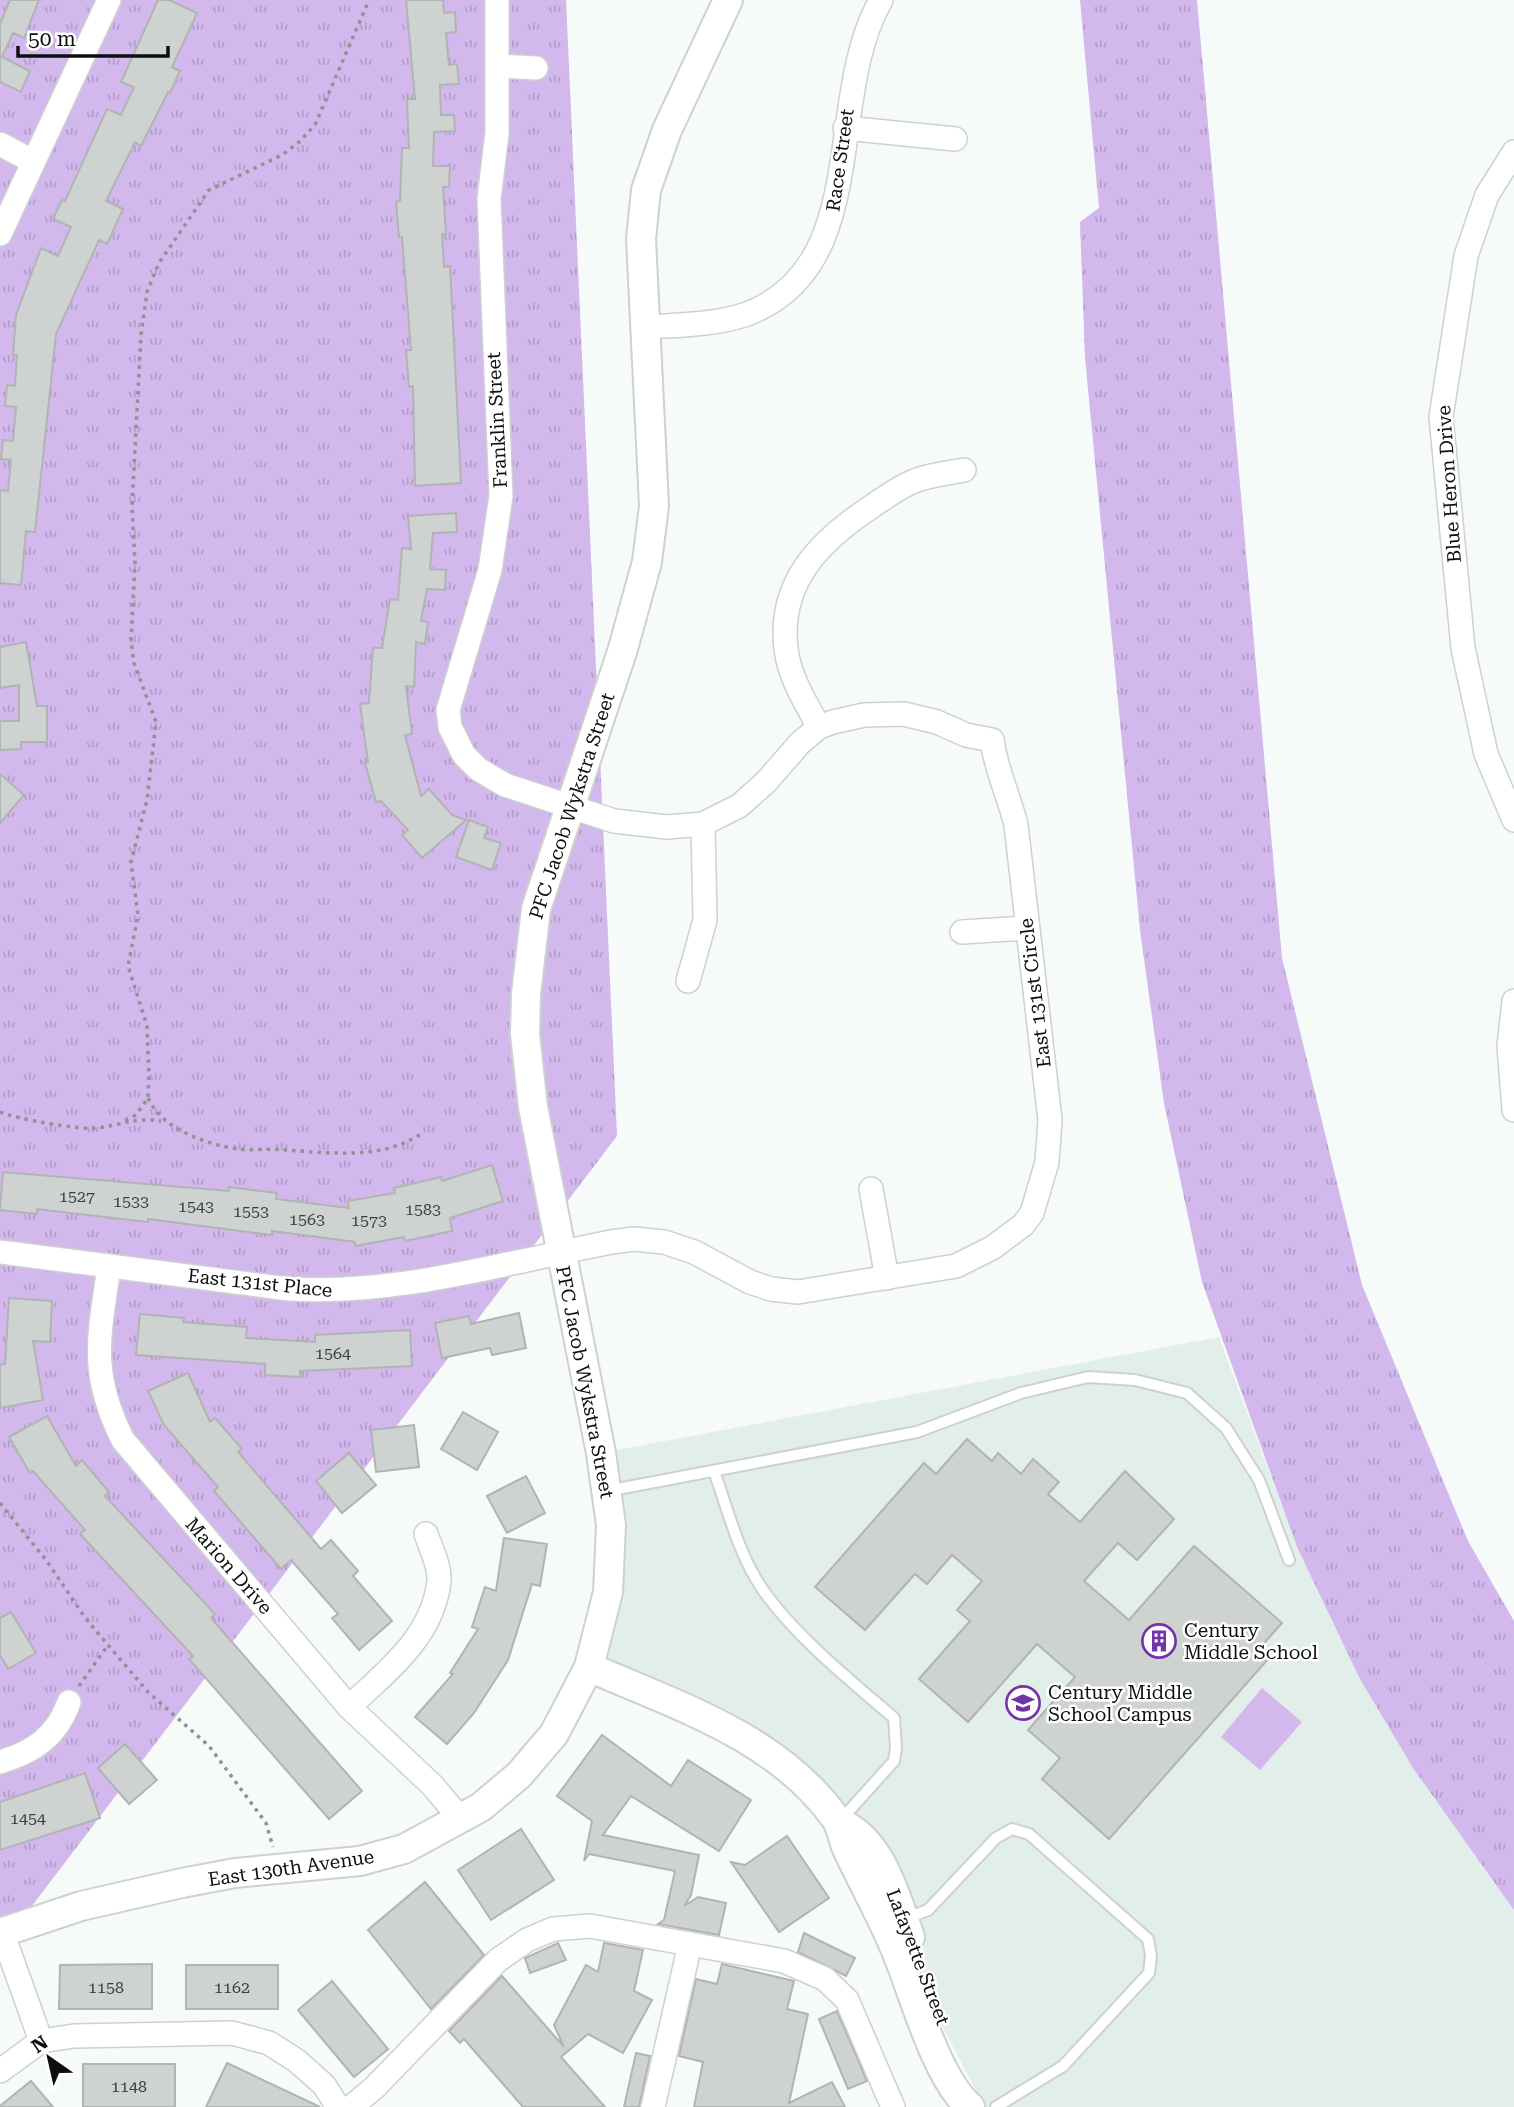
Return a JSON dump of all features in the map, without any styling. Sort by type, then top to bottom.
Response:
[{"type":"street","points":[[0,234],[109,0]]},
{"type":"street","name":"Franklin Street","points":[[497,0],[497,133],[489,200],[501,496],[490,570],[448,710],[450,727],[459,746],[478,769],[505,785],[568,807]]},
{"type":"street","name":"PFC Jacob Wykstra Street","points":[[589,1667],[604,1614],[612,1558],[607,1491],[533,1107],[525,1034],[531,937],[568,807],[622,652],[647,562],[654,506],[642,239],[646,190],[667,130],[728,0]]},
{"type":"street","name":"Race Street","points":[[646,327],[697,324],[746,314],[776,299],[801,276],[816,256],[832,219],[857,56],[881,0]]},
{"type":"street","points":[[498,66],[536,68]]},
{"type":"street","points":[[845,128],[955,139]]},
{"type":"street","points":[[0,144],[32,161]]},
{"type":"street","name":"Blue Heron Drive","points":[[1514,152],[1488,195],[1466,256],[1441,417],[1463,648],[1486,754],[1514,820]]},
{"type":"street","points":[[819,727],[803,697],[786,649],[791,599],[799,577],[826,540],[901,486],[919,479],[964,470]]},
{"type":"street","name":"East 131st Circle","points":[[561,1252],[634,1239],[664,1242],[694,1252],[750,1282],[771,1289],[798,1292],[947,1268],[979,1256],[1023,1225],[1031,1213],[1047,1163],[1050,1120],[1016,825],[1008,794],[996,767],[992,740],[966,735],[937,722],[904,714],[864,715],[819,727],[739,806],[703,824],[634,825],[568,807]]},
{"type":"street","points":[[688,981],[705,920],[703,824]]},
{"type":"street","points":[[962,932],[1027,928]]},
{"type":"street","points":[[1514,1001],[1509,1046],[1514,1110]]},
{"type":"street","points":[[872,1189],[887,1278]]},
{"type":"street","name":"East 131st Place","points":[[0,1252],[289,1289],[335,1292],[395,1285],[561,1252]]},
{"type":"street","name":"Marion Drive","points":[[109,1267],[98,1370],[109,1413],[123,1440],[349,1707],[432,1785],[461,1819]]},
{"type":"street","points":[[349,1707],[408,1652],[426,1619],[439,1581],[437,1563],[426,1534]]},
{"type":"street","name":"Lafayette Street","points":[[589,1667],[725,1726],[757,1745],[801,1779],[838,1822],[842,1839],[887,1926],[926,2031],[956,2091],[970,2107]]},
{"type":"street","name":"East 130th Avenue","points":[[1,1933],[106,1900],[235,1873],[360,1861],[404,1849],[461,1819],[502,1791],[538,1754],[572,1704],[589,1667]]},
{"type":"street","points":[[0,1762],[40,1746],[56,1729],[68,1702]]},
{"type":"street","name":"Lafayette Street","points":[[838,1822],[855,1828],[863,1836],[883,1869],[942,2025],[977,2093],[980,2107]]},
{"type":"street","points":[[351,2107],[374,2088],[498,1960],[527,1940],[553,1929],[590,1926],[784,1961],[825,1979],[847,2000],[893,2107]]},
{"type":"street","points":[[1,1933],[41,2041]]},
{"type":"street","points":[[653,2107],[690,1944]]},
{"type":"street","points":[[0,2071],[41,2041],[75,2036],[232,2033],[269,2043],[297,2061],[324,2085],[338,2107]]},
{"type":"lane","points":[[607,1491],[917,1432],[1021,1393],[1088,1377],[1135,1380],[1187,1393],[1226,1428],[1259,1480],[1289,1560]]},
{"type":"lane","points":[[714,1471],[744,1554],[762,1589],[788,1620],[894,1718],[894,1761],[838,1822]]},
{"type":"lane","points":[[904,1919],[928,1910],[996,1838],[1012,1829],[1029,1834],[1148,1939],[1151,1956],[1149,1973],[1063,2066],[996,2107]]},
{"type":"path","points":[[125,1120],[142,1108],[148,1098],[147,1026],[128,966],[138,915],[131,862],[152,771],[156,722],[134,663],[131,641],[135,563],[132,494],[141,335],[147,292],[159,263],[183,231],[199,200],[209,190],[282,155],[298,144],[315,125],[369,0]]},
{"type":"path","points":[[148,1098],[164,1121]]},
{"type":"path","points":[[0,1112],[14,1118],[93,1128],[139,1118],[164,1121],[236,1149],[333,1154],[401,1147],[421,1134]]},
{"type":"path","points":[[0,1503],[108,1645],[148,1692],[209,1746],[266,1823],[279,1870]]},
{"type":"path","points":[[68,1702],[108,1645]]},
{"type":"shaded area","name":"Century Middle School Campus","points":[[1219,1337],[1297,1547],[1514,1910],[1514,2107],[980,2107],[977,2093],[942,2025],[896,1899],[818,1796],[589,1667],[602,1624],[601,1453]]},
{"type":"green space","points":[[0,0],[566,0],[617,1136],[0,1948]]},
{"type":"green space","points":[[1080,0],[1197,0],[1282,958],[1362,1285],[1468,1541],[1514,1621],[1514,1910],[1413,1768],[1360,1679],[1297,1547],[1202,1282],[1164,1103],[1140,930],[1085,358],[1080,222],[1099,208]]},
{"type":"green space","points":[[1262,1688],[1302,1722],[1260,1770],[1221,1737]]},
{"type":"building","points":[[10,0],[39,0],[24,38],[13,33],[2,57],[30,71],[21,92],[0,82],[0,24]]},
{"type":"building","points":[[158,0],[169,0],[197,13],[172,67],[180,71],[170,93],[168,92],[141,146],[135,142],[106,201],[123,209],[107,244],[99,240],[56,334],[35,532],[26,531],[21,585],[0,583],[0,490],[8,491],[11,460],[1,459],[3,440],[13,441],[16,407],[5,406],[7,385],[15,386],[17,355],[13,355],[16,315],[41,248],[58,256],[71,227],[53,219],[62,200],[65,201],[107,109],[121,115],[134,87],[121,82]]},
{"type":"building","points":[[406,0],[443,0],[444,13],[455,12],[456,32],[446,33],[449,65],[457,64],[459,84],[440,85],[441,115],[454,115],[455,131],[434,132],[433,166],[450,166],[449,187],[443,187],[446,234],[442,234],[444,267],[450,266],[461,483],[415,486],[413,386],[409,387],[406,350],[411,350],[402,237],[399,237],[396,202],[400,201],[402,148],[409,148],[407,99],[415,99]]},
{"type":"building","points":[[456,513],[457,532],[433,533],[430,569],[446,570],[445,590],[427,589],[421,621],[428,622],[425,644],[416,642],[414,687],[406,686],[412,734],[405,735],[421,796],[429,789],[452,815],[466,820],[422,858],[402,835],[408,830],[381,801],[376,802],[365,763],[368,762],[360,704],[369,703],[373,648],[382,648],[390,599],[398,600],[402,548],[411,549],[408,516]]},
{"type":"building","points":[[26,642],[37,706],[47,706],[47,742],[21,742],[21,749],[0,750],[0,721],[19,721],[19,685],[0,688],[0,647]]},
{"type":"building","points":[[0,774],[24,795],[0,823]]},
{"type":"building","points":[[469,820],[488,827],[484,838],[501,843],[492,870],[456,857]]},
{"type":"building","points":[[492,1165],[503,1201],[450,1218],[452,1231],[405,1241],[404,1237],[355,1246],[355,1242],[272,1231],[272,1235],[148,1219],[148,1222],[37,1209],[37,1214],[0,1210],[3,1172],[229,1191],[229,1187],[277,1193],[276,1199],[349,1208],[348,1201],[395,1193],[394,1188],[441,1177],[442,1181]]},
{"type":"building","points":[[9,1298],[52,1301],[50,1342],[33,1341],[43,1400],[0,1408],[0,1365],[5,1364]]},
{"type":"building","points":[[519,1313],[526,1348],[492,1355],[490,1348],[442,1358],[435,1323],[469,1316],[471,1324]]},
{"type":"building","points":[[140,1314],[184,1318],[183,1322],[247,1327],[246,1338],[315,1342],[315,1335],[410,1330],[412,1366],[300,1371],[300,1377],[265,1375],[265,1364],[136,1355]]},
{"type":"building","points":[[188,1373],[210,1422],[215,1418],[242,1449],[238,1452],[321,1549],[331,1540],[358,1571],[353,1576],[392,1621],[359,1650],[332,1618],[338,1614],[291,1560],[281,1569],[214,1491],[218,1487],[164,1425],[148,1391]]},
{"type":"building","points":[[463,1412],[498,1432],[477,1470],[441,1449]]},
{"type":"building","points":[[47,1416],[76,1466],[82,1460],[109,1492],[105,1496],[215,1614],[211,1618],[362,1791],[329,1819],[189,1659],[193,1656],[80,1534],[85,1530],[33,1471],[30,1473],[9,1437]]},
{"type":"building","points":[[414,1425],[419,1467],[376,1472],[371,1430]]},
{"type":"building","name":"Century Middle School","points":[[967,1439],[992,1461],[998,1453],[1021,1474],[1033,1459],[1059,1482],[1048,1494],[1080,1522],[1125,1471],[1174,1519],[1137,1560],[1118,1543],[1084,1581],[1129,1620],[1194,1546],[1282,1623],[1259,1649],[1269,1658],[1109,1839],[1042,1779],[1060,1758],[1028,1730],[1075,1677],[1037,1644],[968,1722],[919,1679],[970,1621],[957,1610],[982,1581],[952,1555],[927,1584],[915,1574],[865,1630],[815,1587],[924,1463],[936,1474]]},
{"type":"building","points":[[349,1453],[376,1485],[342,1513],[316,1481]]},
{"type":"building","points":[[526,1476],[545,1513],[507,1533],[487,1496]]},
{"type":"building","points":[[504,1538],[547,1544],[540,1586],[532,1584],[508,1660],[474,1713],[447,1744],[415,1717],[453,1674],[450,1673],[478,1629],[472,1627],[485,1587],[496,1591]]},
{"type":"building","points":[[11,1612],[36,1653],[8,1669],[0,1655],[0,1618]]},
{"type":"building","points":[[602,1735],[671,1786],[688,1760],[751,1800],[719,1851],[631,1796],[603,1835],[699,1855],[691,1895],[684,1906],[698,1897],[726,1903],[719,1935],[658,1924],[664,1920],[675,1871],[589,1854],[584,1861],[592,1821],[557,1796]]},
{"type":"building","points":[[125,1744],[157,1780],[129,1804],[98,1768]]},
{"type":"building","points":[[85,1773],[100,1818],[0,1850],[0,1802]]},
{"type":"building","points":[[521,1829],[554,1880],[491,1920],[458,1870]]},
{"type":"building","points":[[787,1836],[829,1898],[779,1932],[731,1862],[745,1865]]},
{"type":"building","points":[[425,1882],[484,1955],[431,2009],[368,1930]]},
{"type":"building","points":[[804,1933],[855,1958],[846,1976],[798,1952]]},
{"type":"building","points":[[558,1943],[566,1960],[530,1973],[525,1958]]},
{"type":"building","points":[[604,1943],[643,1950],[634,1991],[652,2000],[623,2053],[588,2034],[561,2057],[605,2107],[523,2107],[464,2039],[460,2043],[449,2031],[502,1976],[564,2047],[554,2025],[586,1965],[598,1972]]},
{"type":"building","points":[[152,1964],[152,2009],[59,2009],[60,1965]]},
{"type":"building","points":[[722,1964],[794,1981],[787,2009],[808,2014],[789,2103],[832,2082],[845,2107],[694,2107],[703,2062],[679,2056],[696,1979],[717,1984]]},
{"type":"building","points":[[186,1965],[278,1965],[278,2009],[186,2009]]},
{"type":"building","points":[[332,1981],[388,2049],[354,2077],[298,2010]]},
{"type":"building","points":[[837,2011],[867,2081],[848,2089],[819,2019]]},
{"type":"building","points":[[636,2053],[650,2056],[639,2107],[624,2107]]},
{"type":"building","points":[[227,2063],[320,2107],[206,2107]]},
{"type":"building","points":[[83,2064],[175,2064],[175,2107],[83,2107]]},
{"type":"building","points":[[31,2081],[53,2107],[0,2107],[0,2106]]},
{"type":"place","name":"Century Middle School","points":[[1159,1641]]},
{"type":"place","name":"Century Middle School Campus","points":[[1023,1703]]}]
